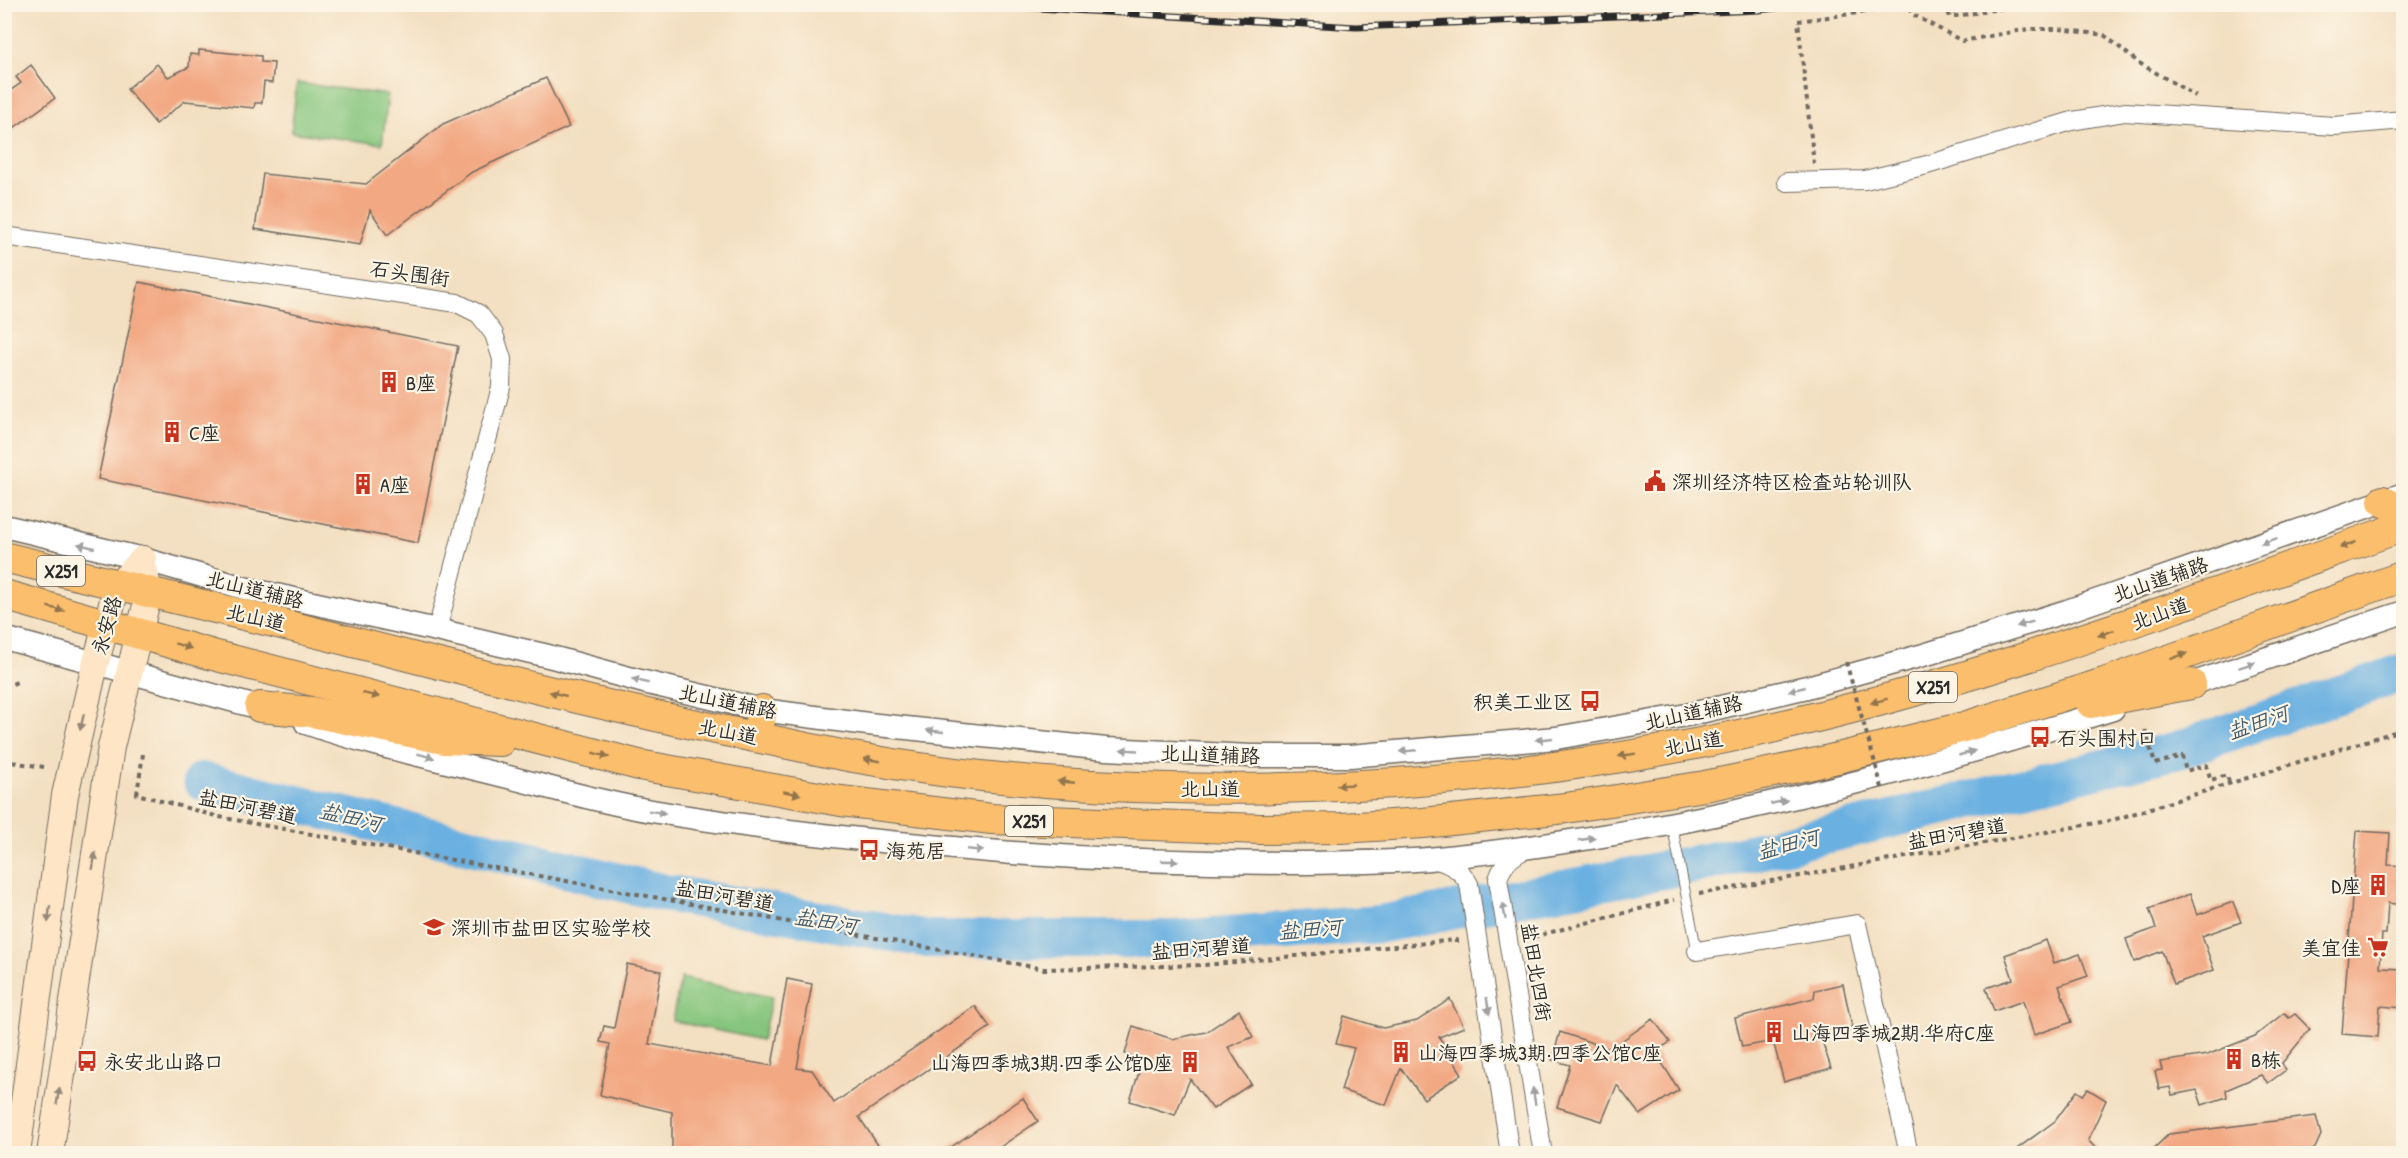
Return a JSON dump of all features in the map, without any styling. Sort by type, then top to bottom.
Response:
[{"type":"main road","name":"北山道","points":[[4,557],[117,586],[260,617],[577,699],[760,723],[860,759],[965,773],[1089,785],[1225,788],[1445,779],[1547,767],[1694,744],[1817,717],[1923,689],[2082,641],[2403,526]]},
{"type":"main road","name":"永安路","points":[[17,1154],[65,795],[95,665],[117,586],[143,559]]},
{"type":"main road","name":"永安路","points":[[50,1154],[111,747],[149,593],[143,559]]},
{"type":"main road","name":"北山道","points":[[4,595],[213,655],[639,765],[841,801],[992,819],[1260,829],[1341,828],[1423,823],[1566,808],[1716,783],[1817,763],[1964,727],[2104,683],[2403,576]]},
{"type":"main road","points":[[1964,727],[2191,684]]},
{"type":"main road","points":[[260,707],[312,712],[444,739],[554,742]]},
{"type":"street","points":[[1787,182],[1865,180],[1927,165],[2072,121],[2126,112],[2334,126],[2403,120]]},
{"type":"street","name":"石头围街","points":[[4,236],[457,303],[479,314],[494,334],[502,359],[501,387],[437,630]]},
{"type":"street","name":"北山道辅路","points":[[4,526],[143,559],[248,589],[548,656],[644,682],[760,723],[868,724],[1106,749],[1250,756],[1350,756],[1556,738],[1687,715],[1807,687],[1927,654],[2067,611],[2397,502]]},
{"type":"street","points":[[4,638],[95,665],[260,707],[321,728],[643,809],[763,827],[927,845],[1093,859],[1227,863],[1433,859],[1529,847],[1673,834],[2008,741],[2191,684],[2403,612]]},
{"type":"street","points":[[1445,779],[1466,746]]},
{"type":"street","name":"盐田北四街","points":[[1529,847],[1502,867],[1498,879],[1544,1154]]},
{"type":"street","points":[[1433,859],[1447,862],[1457,869],[1469,884],[1510,1154]]},
{"type":"street","points":[[1697,951],[1857,924],[1909,1154]]},
{"type":"lane","points":[[1673,834],[1697,951]]},
{"type":"path","points":[[1816,181],[1798,21],[1926,4]]},
{"type":"path","points":[[1945,4],[1950,17],[2011,6]]},
{"type":"path","points":[[1909,8],[1912,14],[1962,41],[2029,29],[2060,29],[2104,35],[2139,63],[2215,106],[2225,119]]},
{"type":"path","points":[[1846,662],[1883,791]]},
{"type":"path","points":[[4,687],[17,682]]},
{"type":"path","name":"盐田河碧道","points":[[1510,943],[1684,892],[2113,820],[2403,729]]},
{"type":"path","points":[[2145,730],[2155,764],[2182,756],[2186,771],[2206,765],[2211,780],[2227,775],[2230,785]]},
{"type":"path","name":"盐田河碧道","points":[[143,754],[137,794],[219,817],[1044,969],[1205,965],[1456,940]]},
{"type":"path","points":[[4,761],[44,767]]},
{"type":"green space","points":[[297,83],[388,95],[382,144],[291,132]]},
{"type":"green space","points":[[681,978],[772,997],[762,1040],[672,1021]]},
{"type":"building","points":[[199,50],[261,56],[261,62],[274,63],[272,83],[264,82],[262,103],[255,103],[254,108],[185,101],[156,124],[127,89],[157,64],[168,77],[189,67],[190,54],[199,55]]},
{"type":"building","points":[[31,65],[55,98],[4,135],[4,95],[21,83],[16,77]]},
{"type":"building","points":[[546,78],[569,127],[472,172],[387,235],[370,210],[360,245],[255,229],[263,174],[366,184],[443,124]]},
{"type":"building","points":[[139,282],[458,346],[418,543],[98,479]]},
{"type":"building","points":[[2357,831],[2390,833],[2388,865],[2403,866],[2403,905],[2388,903],[2386,934],[2382,934],[2380,968],[2403,969],[2403,1008],[2380,1006],[2378,1037],[2342,1034]]},
{"type":"building","points":[[2190,894],[2197,915],[2233,902],[2241,922],[2202,936],[2214,970],[2174,984],[2162,951],[2134,962],[2126,939],[2156,928],[2149,909]]},
{"type":"building","points":[[2046,940],[2054,963],[2080,954],[2088,976],[2059,986],[2072,1022],[2034,1035],[2023,1001],[1994,1011],[1986,988],[2013,979],[2005,955]]},
{"type":"building","points":[[627,964],[661,971],[649,1044],[772,1066],[787,979],[812,984],[797,1068],[812,1070],[834,1103],[975,1006],[990,1027],[859,1117],[884,1154],[672,1154],[672,1112],[600,1095],[610,1044],[600,1042],[604,1026],[614,1028]]},
{"type":"building","name":"山海四季城2期·华府C座","points":[[1843,984],[1852,1027],[1821,1038],[1831,1068],[1784,1082],[1773,1041],[1742,1047],[1735,1018],[1814,998],[1815,990]]},
{"type":"building","name":"山海四季城3期·四季公馆C座","points":[[1450,999],[1464,1027],[1439,1037],[1462,1074],[1424,1099],[1401,1068],[1386,1105],[1341,1090],[1354,1048],[1336,1044],[1344,1016],[1383,1028],[1417,1021]]},
{"type":"building","name":"山海四季城3期·四季公馆D座","points":[[1239,1010],[1253,1037],[1228,1047],[1251,1084],[1213,1109],[1190,1079],[1175,1115],[1130,1101],[1143,1059],[1125,1054],[1133,1026],[1172,1039],[1206,1032]]},
{"type":"building","name":"B栋","points":[[2284,1013],[2289,1018],[2295,1014],[2310,1029],[2282,1063],[2286,1070],[2268,1083],[2261,1075],[2226,1090],[2227,1097],[2202,1105],[2197,1090],[2172,1095],[2170,1087],[2159,1089],[2155,1071],[2162,1070],[2160,1062],[2207,1055],[2255,1036]]},
{"type":"building","points":[[1653,1019],[1670,1042],[1655,1052],[1679,1090],[1640,1115],[1617,1085],[1602,1121],[1557,1107],[1570,1065],[1552,1060],[1560,1032],[1610,1049]]},
{"type":"building","points":[[2088,1089],[2106,1100],[2088,1140],[2101,1154],[2010,1154],[2055,1121],[2077,1091],[2083,1095]]},
{"type":"building","points":[[1023,1098],[1038,1121],[990,1154],[941,1154]]},
{"type":"building","points":[[2316,1116],[2321,1135],[2315,1148],[2307,1154],[2148,1154],[2169,1134]]},
{"type":"waterway","name":"盐田河","points":[[202,781],[664,893],[928,939],[1174,939],[1381,924],[1737,856],[2178,750],[2404,672]]},
{"type":"railway","points":[[973,4],[1356,27],[1759,10],[1806,4]]},
{"type":"place","name":"B座","points":[[389,382]]},
{"type":"place","name":"C座","points":[[172,432]]},
{"type":"place","name":"深圳经济特区检查站轮训队","points":[[1655,481]]},
{"type":"place","name":"A座","points":[[363,484]]},
{"type":"place","name":"积美工业区","points":[[1590,701]]},
{"type":"place","name":"石头围村口","points":[[2040,737]]},
{"type":"place","name":"海苑居","points":[[869,850]]},
{"type":"place","name":"D座","points":[[2378,885]]},
{"type":"place","name":"深圳市盐田区实验学校","points":[[434,927]]},
{"type":"place","name":"美宜佳","points":[[2378,947]]},
{"type":"place","name":"山海四季城2期·华府C座","points":[[1774,1032]]},
{"type":"place","name":"山海四季城3期·四季公馆C座","points":[[1401,1052]]},
{"type":"place","name":"B栋","points":[[2234,1059]]},
{"type":"place","name":"永安北山路口","points":[[87,1061]]},
{"type":"place","name":"山海四季城3期·四季公馆D座","points":[[1190,1062]]}]
